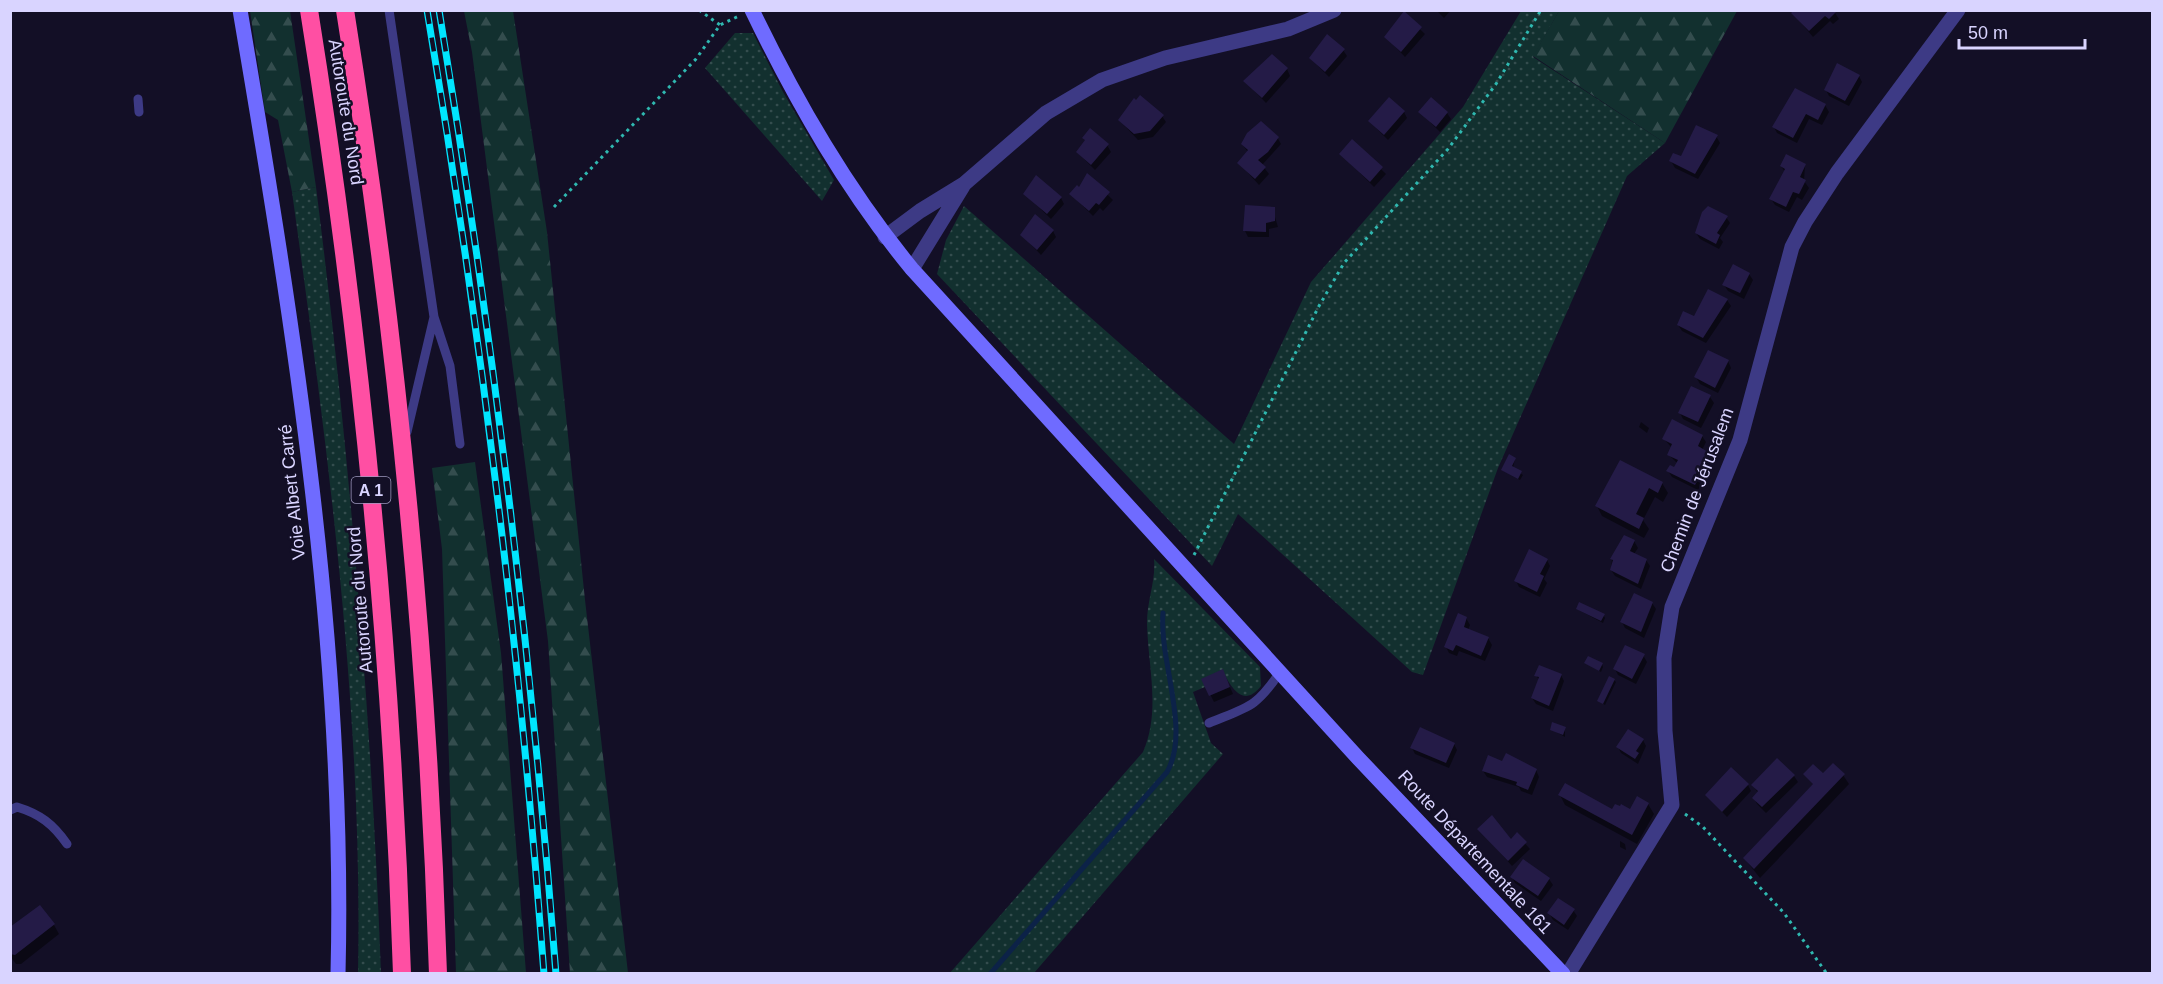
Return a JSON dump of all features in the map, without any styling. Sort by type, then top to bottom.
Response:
[{"type":"highway","name":"Autoroute du Nord","points":[[309,10],[351,295],[368,450],[391,734],[402,974]]},
{"type":"highway","name":"Autoroute du Nord","points":[[345,10],[378,226],[404,447],[428,753],[438,974]]},
{"type":"street","name":"Voie Albert Carré","points":[[240,10],[300,389],[314,506],[334,747],[338,974]]},
{"type":"street","points":[[885,237],[920,211],[964,184],[1046,113],[1102,80],[1165,58],[1288,29],[1334,10]]},
{"type":"street","name":"Chemin de Jérusalem","points":[[1672,805],[1665,731],[1664,658],[1672,607],[1740,440],[1792,247],[1805,222],[1837,173],[1958,10]]},
{"type":"street","name":"Route Départementale 161","points":[[746,13],[811,124],[885,237],[912,269],[1358,758],[1563,974]]},
{"type":"street","points":[[912,269],[964,184]]},
{"type":"street","points":[[1568,974],[1672,805]]},
{"type":"lane","points":[[388,10],[434,317],[450,366],[460,444]]},
{"type":"lane","points":[[138,99],[139,112]]},
{"type":"lane","points":[[404,447],[418,376],[434,317]]},
{"type":"lane","points":[[1209,723],[1263,698],[1280,672]]},
{"type":"lane","points":[[10,810],[17,807],[37,813],[54,826],[67,844]]},
{"type":"path","points":[[699,10],[720,25]]},
{"type":"path","points":[[1186,570],[1319,306],[1344,263],[1448,149],[1496,84],[1541,10]]},
{"type":"path","points":[[554,207],[696,59],[720,25],[746,13]]},
{"type":"path","points":[[1672,805],[1702,826],[1784,913],[1827,974]]},
{"type":"green space","points":[[250,11],[290,11],[316,187],[292,192],[278,120],[265,112]]},
{"type":"green space","points":[[464,11],[513,11],[547,232],[585,600],[628,973],[570,973],[548,641],[472,52]]},
{"type":"green space","points":[[1521,11],[1559,11],[1533,57],[1665,143],[1627,176],[1498,468],[1423,675],[1412,672],[1238,514],[1212,566],[937,274],[946,240],[964,206],[1234,444],[1311,282],[1463,107]]},
{"type":"green space","points":[[1559,11],[1737,11],[1665,143],[1533,56]]},
{"type":"green space","points":[[735,33],[753,33],[783,92],[834,180],[822,201],[705,68]]},
{"type":"green space","points":[[316,187],[339,383],[357,579],[377,874],[381,973],[358,973],[355,777],[349,679],[330,484],[292,192]]},
{"type":"green space","points":[[475,462],[501,653],[526,973],[456,973],[442,549],[432,468]]},
{"type":"green space","points":[[1154,559],[1260,667],[1261,686],[1255,693],[1243,696],[1229,683],[1222,670],[1205,687],[1193,692],[1211,743],[1223,754],[1034,973],[949,974],[1143,752],[1151,721],[1152,705],[1147,623]]},
{"type":"building","points":[[1794,10],[1835,10],[1836,12],[1829,19],[1825,16],[1809,31],[1791,13]]},
{"type":"building","points":[[1404,11],[1422,27],[1401,52],[1384,37]]},
{"type":"building","points":[[1327,34],[1345,49],[1325,72],[1309,58]]},
{"type":"building","points":[[1272,54],[1288,68],[1262,98],[1243,81]]},
{"type":"building","points":[[1837,63],[1860,75],[1845,101],[1824,90]]},
{"type":"building","points":[[1795,88],[1826,104],[1818,120],[1806,114],[1793,138],[1772,127]]},
{"type":"building","points":[[1140,95],[1164,115],[1150,131],[1134,134],[1118,120],[1134,98],[1136,100]]},
{"type":"building","points":[[1389,97],[1405,111],[1384,135],[1368,121]]},
{"type":"building","points":[[1431,97],[1448,112],[1436,127],[1418,112]]},
{"type":"building","points":[[1261,121],[1279,137],[1268,152],[1258,160],[1266,167],[1255,179],[1237,163],[1248,150],[1241,144],[1247,133]]},
{"type":"building","points":[[1696,125],[1718,135],[1695,174],[1669,161],[1673,153],[1681,156]]},
{"type":"building","points":[[1090,128],[1109,144],[1091,165],[1076,152],[1085,140],[1082,138]]},
{"type":"building","points":[[1352,139],[1383,167],[1370,182],[1339,154]]},
{"type":"building","points":[[1786,154],[1806,164],[1800,177],[1806,180],[1799,194],[1793,192],[1786,207],[1769,199],[1785,169],[1780,166]]},
{"type":"building","points":[[1087,173],[1110,192],[1099,205],[1096,203],[1089,211],[1069,194],[1077,185],[1079,187]]},
{"type":"building","points":[[1036,175],[1062,197],[1047,214],[1023,194]]},
{"type":"building","points":[[1245,205],[1275,207],[1275,221],[1266,223],[1266,232],[1243,231]]},
{"type":"building","points":[[1708,206],[1728,216],[1717,233],[1720,235],[1716,244],[1695,233],[1702,212]]},
{"type":"building","points":[[1035,214],[1054,230],[1037,250],[1020,235]]},
{"type":"building","points":[[1733,264],[1750,273],[1740,293],[1722,285]]},
{"type":"building","points":[[1708,289],[1728,299],[1703,338],[1677,325],[1683,311],[1694,316]]},
{"type":"building","points":[[1708,350],[1729,360],[1715,388],[1694,377]]},
{"type":"building","points":[[1691,386],[1711,395],[1698,422],[1678,413]]},
{"type":"building","points":[[1672,419],[1703,435],[1698,446],[1708,452],[1695,476],[1699,478],[1695,485],[1666,471],[1670,465],[1674,467],[1678,460],[1667,455],[1672,444],[1662,439]]},
{"type":"building","points":[[1509,454],[1516,458],[1512,466],[1522,471],[1518,479],[1501,470]]},
{"type":"building","points":[[1620,460],[1663,482],[1658,493],[1649,488],[1636,514],[1644,518],[1639,529],[1595,506]]},
{"type":"building","points":[[1624,535],[1635,540],[1630,551],[1647,559],[1638,584],[1610,570],[1613,560],[1610,559]]},
{"type":"building","points":[[1529,549],[1548,559],[1540,574],[1544,576],[1537,592],[1514,581]]},
{"type":"building","points":[[1634,593],[1653,602],[1641,632],[1620,622]]},
{"type":"building","points":[[1579,602],[1605,614],[1601,621],[1576,609]]},
{"type":"building","points":[[1458,613],[1467,617],[1464,627],[1489,637],[1481,656],[1456,645],[1453,651],[1444,647]]},
{"type":"building","points":[[1625,645],[1645,654],[1632,679],[1613,669]]},
{"type":"building","points":[[1588,656],[1603,663],[1599,671],[1584,663]]},
{"type":"building","points":[[1539,665],[1562,674],[1549,706],[1531,698],[1539,677],[1534,676]]},
{"type":"building","points":[[1223,669],[1230,687],[1209,696],[1201,679]]},
{"type":"building","points":[[1609,676],[1615,679],[1603,704],[1597,701]]},
{"type":"building","points":[[1552,722],[1566,727],[1563,735],[1550,730]]},
{"type":"building","points":[[1420,727],[1455,743],[1446,763],[1410,748]]},
{"type":"building","points":[[1628,729],[1644,739],[1636,751],[1639,753],[1635,759],[1616,747]]},
{"type":"building","points":[[1506,753],[1537,769],[1528,790],[1516,785],[1517,782],[1482,771],[1488,755],[1502,761]]},
{"type":"building","points":[[1777,758],[1795,775],[1762,807],[1752,798],[1758,791],[1751,785]]},
{"type":"building","points":[[1833,763],[1845,774],[1754,869],[1743,858],[1813,784],[1803,774],[1813,764],[1823,773]]},
{"type":"building","points":[[1731,767],[1749,784],[1722,812],[1705,795]]},
{"type":"building","points":[[1565,783],[1612,809],[1615,804],[1620,806],[1621,804],[1630,809],[1637,796],[1649,803],[1632,835],[1558,795]]},
{"type":"building","points":[[1492,815],[1511,839],[1517,832],[1527,842],[1508,861],[1477,829]]},
{"type":"building","points":[[1523,859],[1550,878],[1538,896],[1510,877]]},
{"type":"building","points":[[1558,898],[1575,909],[1564,925],[1547,913]]},
{"type":"building","points":[[40,905],[55,924],[15,955],[10,954],[10,927]]},
{"type":"waterway","points":[[990,974],[1167,772],[1174,755],[1176,736],[1165,653],[1163,613]]},
{"type":"railway","points":[[427,10],[465,250],[497,491],[523,732],[544,974]]},
{"type":"railway","points":[[439,10],[476,250],[508,491],[535,732],[556,974]]}]
